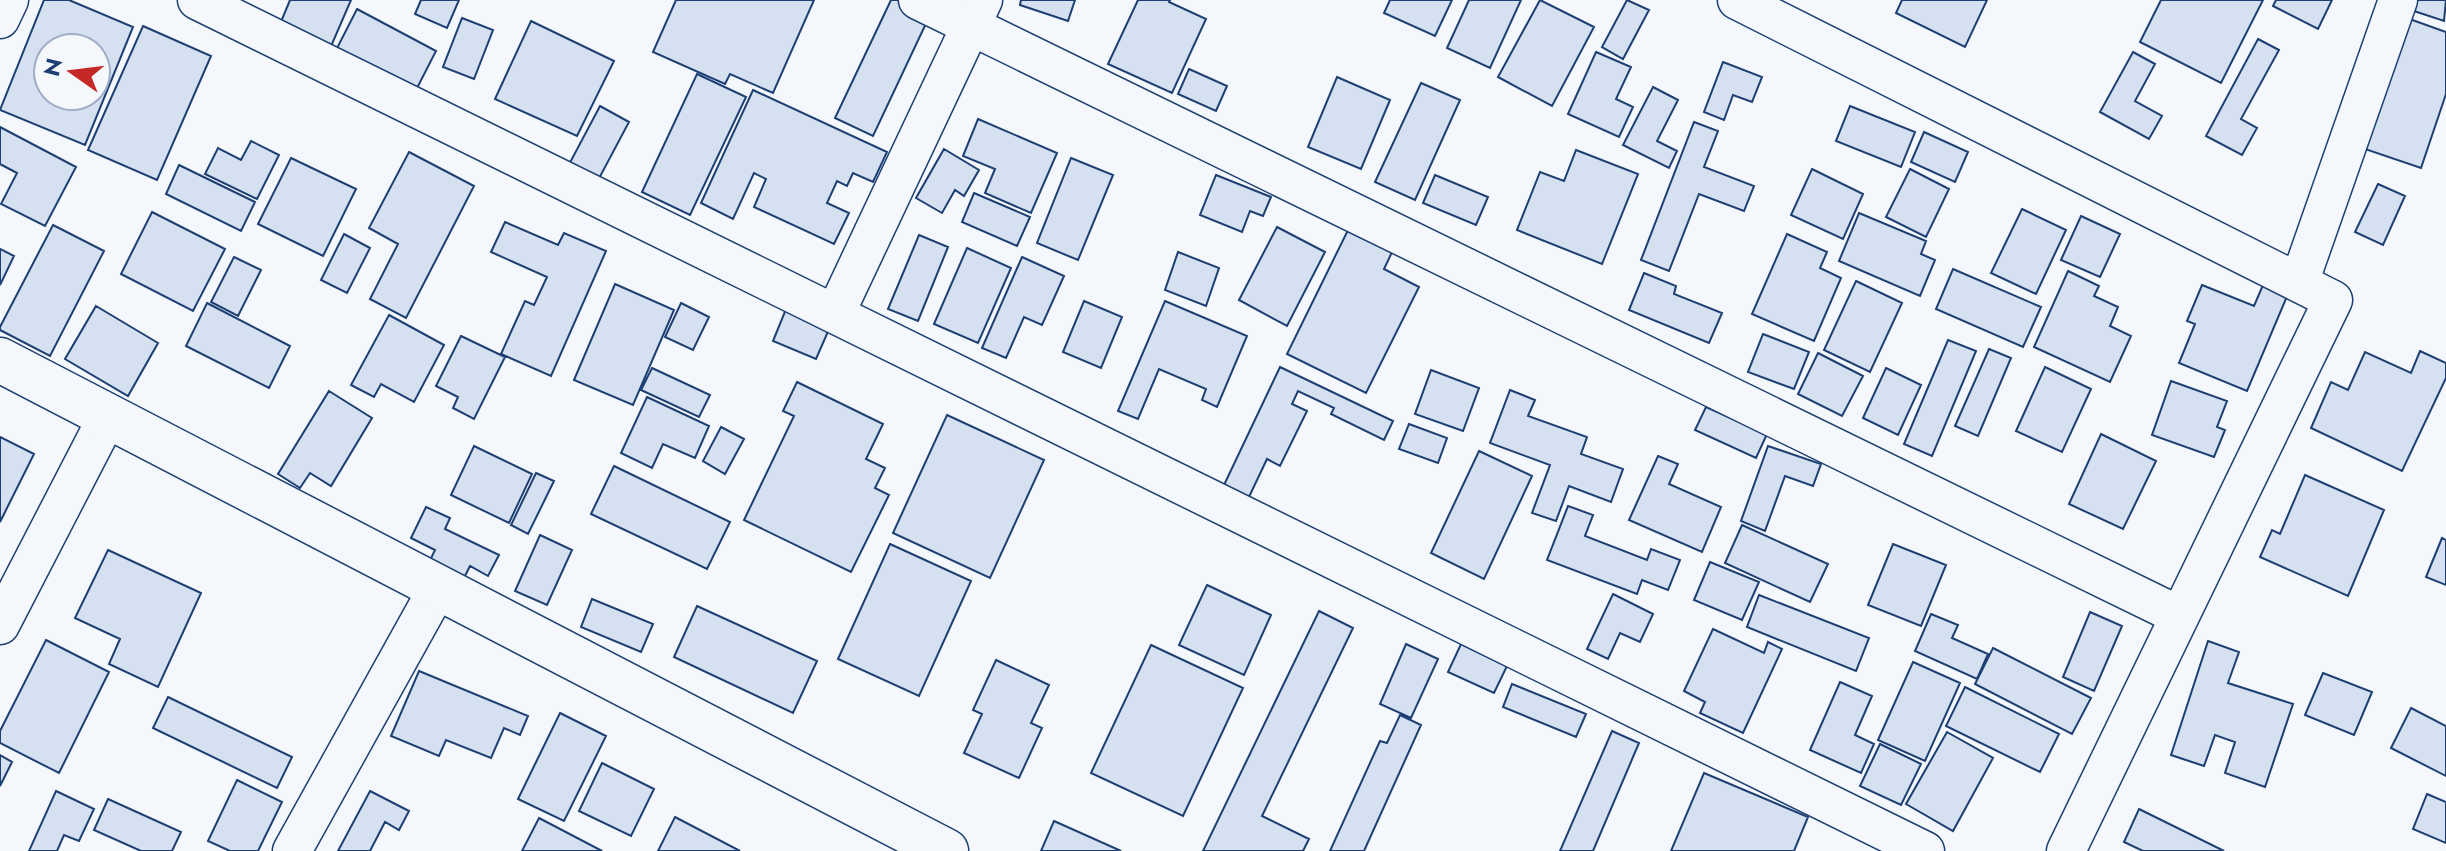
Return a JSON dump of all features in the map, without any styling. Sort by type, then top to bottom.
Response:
[{"type":"street","points":[[0,19],[9,0]]},
{"type":"street","points":[[197,0],[1925,851]]},
{"type":"street","points":[[918,0],[977,13],[2180,616]]},
{"type":"street","points":[[1737,0],[2333,300],[2066,851]]},
{"type":"street","points":[[2299,283],[2398,0]]},
{"type":"street","points":[[835,314],[977,13]]},
{"type":"street","points":[[0,360],[946,851]]},
{"type":"street","points":[[0,625],[108,416]]},
{"type":"street","points":[[292,851],[438,588]]},
{"type":"building","points":[[44,0],[69,0],[133,27],[112,79],[112,32],[32,32],[32,112],[98,112],[85,145],[0,110]]},
{"type":"building","points":[[290,0],[351,0],[329,51],[278,29]]},
{"type":"building","points":[[421,0],[459,0],[447,28],[415,14]]},
{"type":"building","points":[[676,0],[814,0],[773,93],[730,74],[725,84],[653,52]]},
{"type":"building","points":[[891,0],[899,0],[930,15],[873,136],[835,118]]},
{"type":"building","points":[[1021,0],[1075,0],[1068,21],[1020,5]]},
{"type":"building","points":[[1138,0],[1170,0],[1206,19],[1172,93],[1108,64]]},
{"type":"building","points":[[1390,0],[1452,0],[1435,36],[1384,13]]},
{"type":"building","points":[[1469,0],[1521,0],[1490,68],[1447,48]]},
{"type":"building","points":[[1540,0],[1594,27],[1552,106],[1498,77]]},
{"type":"building","points":[[1627,0],[1649,10],[1623,59],[1602,47]]},
{"type":"building","points":[[1902,0],[1987,0],[1965,47],[1896,13]]},
{"type":"building","points":[[2161,0],[2263,0],[2221,83],[2140,42]]},
{"type":"building","points":[[2276,0],[2332,0],[2318,29],[2273,6]]},
{"type":"building","points":[[2414,0],[2446,0],[2444,21],[2411,10]]},
{"type":"building","points":[[357,9],[436,51],[414,94],[335,52]]},
{"type":"building","points":[[2404,17],[2446,32],[2446,94],[2421,168],[2359,147]]},
{"type":"building","points":[[462,18],[493,30],[474,79],[443,67]]},
{"type":"building","points":[[531,21],[614,61],[577,136],[495,99]]},
{"type":"building","points":[[143,26],[211,56],[157,180],[88,150],[105,112],[112,112],[112,96]]},
{"type":"building","points":[[2258,39],[2279,50],[2241,119],[2257,128],[2242,155],[2206,136]]},
{"type":"building","points":[[1596,52],[1631,67],[1616,99],[1633,107],[1619,137],[1568,114]]},
{"type":"building","points":[[2133,52],[2155,64],[2135,101],[2162,116],[2149,139],[2100,112]]},
{"type":"building","points":[[1723,62],[1762,77],[1752,102],[1733,95],[1724,120],[1704,112]]},
{"type":"building","points":[[1189,69],[1227,86],[1216,111],[1178,94]]},
{"type":"building","points":[[697,74],[746,97],[690,215],[642,192]]},
{"type":"building","points":[[1337,77],[1390,100],[1361,169],[1308,147]]},
{"type":"building","points":[[1421,83],[1460,100],[1415,200],[1375,182]]},
{"type":"building","points":[[1653,87],[1678,100],[1657,141],[1677,151],[1669,168],[1623,145]]},
{"type":"building","points":[[753,90],[887,152],[873,182],[853,173],[847,186],[837,181],[827,203],[849,213],[834,244],[754,207],[766,179],[754,173],[733,219],[701,203]]},
{"type":"building","points":[[600,106],[629,122],[595,186],[566,170]]},
{"type":"building","points":[[1850,106],[1915,132],[1901,167],[1836,141]]},
{"type":"building","points":[[978,119],[1057,153],[1031,213],[985,193],[995,169],[963,156]]},
{"type":"building","points":[[1694,122],[1718,131],[1704,167],[1754,186],[1744,211],[1699,194],[1669,271],[1641,260]]},
{"type":"building","points":[[0,127],[76,167],[45,226],[1,204],[17,173],[0,164]]},
{"type":"building","points":[[1924,132],[1968,152],[1955,182],[1911,162]]},
{"type":"building","points":[[251,141],[279,155],[257,199],[205,174],[218,148],[241,160]]},
{"type":"building","points":[[944,149],[979,170],[964,196],[955,190],[942,213],[916,198]]},
{"type":"building","points":[[1576,150],[1638,174],[1602,264],[1517,230],[1540,172],[1564,181]]},
{"type":"building","points":[[409,152],[474,186],[406,318],[370,299],[398,244],[369,228]]},
{"type":"building","points":[[291,158],[356,189],[323,256],[258,224]]},
{"type":"building","points":[[1071,158],[1113,175],[1078,260],[1037,243]]},
{"type":"building","points":[[179,165],[255,202],[241,231],[166,194]]},
{"type":"building","points":[[1812,169],[1863,194],[1843,239],[1791,215]]},
{"type":"building","points":[[1910,169],[1949,189],[1926,237],[1886,217]]},
{"type":"building","points":[[1216,175],[1271,197],[1263,216],[1250,211],[1242,232],[1200,215]]},
{"type":"building","points":[[1435,175],[1488,197],[1476,225],[1423,203]]},
{"type":"building","points":[[2378,184],[2405,196],[2383,245],[2355,232]]},
{"type":"building","points":[[974,193],[1030,217],[1017,246],[962,222]]},
{"type":"building","points":[[2022,209],[2066,230],[2036,294],[1991,273]]},
{"type":"building","points":[[152,212],[225,249],[193,311],[121,274]]},
{"type":"building","points":[[1859,213],[1926,241],[1921,254],[1935,260],[1920,296],[1839,261]]},
{"type":"building","points":[[2081,216],[2120,234],[2100,277],[2061,260]]},
{"type":"building","points":[[505,222],[558,245],[564,233],[606,251],[551,376],[501,354],[525,301],[534,305],[547,277],[491,252]]},
{"type":"building","points":[[53,225],[104,251],[50,356],[0,330],[0,327]]},
{"type":"building","points":[[1277,227],[1325,252],[1287,326],[1239,300]]},
{"type":"building","points":[[1349,228],[1393,250],[1384,269],[1419,287],[1366,393],[1287,354]]},
{"type":"building","points":[[344,234],[370,248],[347,293],[321,280]]},
{"type":"building","points":[[1787,234],[1827,252],[1820,268],[1841,278],[1814,341],[1752,314]]},
{"type":"building","points":[[919,235],[948,247],[918,321],[888,309]]},
{"type":"building","points":[[967,248],[1011,268],[978,343],[934,324]]},
{"type":"building","points":[[0,249],[14,256],[0,285]]},
{"type":"building","points":[[1178,252],[1219,268],[1206,306],[1165,290]]},
{"type":"building","points":[[234,257],[261,270],[238,316],[211,302]]},
{"type":"building","points":[[1022,257],[1064,276],[1042,325],[1024,317],[1006,358],[982,348]]},
{"type":"building","points":[[1953,269],[2041,307],[2023,347],[1936,309]]},
{"type":"building","points":[[2068,271],[2099,286],[2094,296],[2118,307],[2110,326],[2131,336],[2110,382],[2034,347]]},
{"type":"building","points":[[1644,273],[1676,286],[1674,294],[1722,313],[1709,343],[1629,310]]},
{"type":"building","points":[[1856,281],[1902,303],[1870,372],[1824,350]]},
{"type":"building","points":[[615,284],[674,310],[633,405],[574,380]]},
{"type":"building","points":[[2202,285],[2254,306],[2263,285],[2288,294],[2247,391],[2179,363],[2195,324],[2187,321]]},
{"type":"building","points":[[1084,301],[1122,317],[1101,368],[1063,352]]},
{"type":"building","points":[[1165,301],[1247,336],[1217,407],[1202,400],[1206,389],[1159,369],[1138,419],[1118,411]]},
{"type":"building","points":[[207,303],[290,346],[269,388],[186,346]]},
{"type":"building","points":[[681,303],[709,317],[693,350],[665,337]]},
{"type":"building","points":[[96,306],[158,343],[128,396],[65,359]]},
{"type":"building","points":[[786,309],[830,327],[816,359],[773,341]]},
{"type":"building","points":[[389,315],[444,345],[414,402],[381,384],[374,397],[351,385]]},
{"type":"building","points":[[1763,334],[1809,352],[1794,389],[1748,372]]},
{"type":"building","points":[[461,336],[505,357],[474,419],[453,408],[458,397],[436,386]]},
{"type":"building","points":[[1948,340],[1976,351],[1932,456],[1904,444]]},
{"type":"building","points":[[1989,349],[2011,358],[1978,436],[1955,426]]},
{"type":"building","points":[[2420,351],[2446,363],[2446,378],[2402,471],[2311,428],[2331,382],[2348,390],[2365,352],[2411,373]]},
{"type":"building","points":[[1818,353],[1863,376],[1842,416],[1798,394]]},
{"type":"building","points":[[1280,367],[1393,421],[1384,440],[1331,414],[1334,408],[1298,391],[1292,404],[1307,411],[1280,466],[1267,459],[1249,497],[1224,485]]},
{"type":"building","points":[[2045,367],[2091,389],[2062,452],[2016,431]]},
{"type":"building","points":[[652,368],[710,395],[699,417],[641,390]]},
{"type":"building","points":[[1886,368],[1921,385],[1898,435],[1863,418]]},
{"type":"building","points":[[1431,370],[1479,388],[1463,431],[1415,414]]},
{"type":"building","points":[[2171,381],[2227,401],[2217,427],[2225,430],[2214,457],[2152,435]]},
{"type":"building","points":[[797,382],[883,424],[866,459],[885,468],[875,488],[889,495],[851,572],[744,520],[794,416],[783,411]]},
{"type":"building","points":[[1510,390],[1535,400],[1528,416],[1587,437],[1581,454],[1623,469],[1611,502],[1569,486],[1556,521],[1532,513],[1550,465],[1490,443]]},
{"type":"building","points":[[329,391],[372,418],[331,486],[310,473],[300,488],[278,474]]},
{"type":"building","points":[[647,397],[709,426],[695,458],[663,444],[652,468],[621,453]]},
{"type":"building","points":[[1706,407],[1767,434],[1756,458],[1695,430]]},
{"type":"building","points":[[947,415],[1044,460],[990,578],[893,533]]},
{"type":"building","points":[[1409,424],[1447,438],[1438,463],[1399,449]]},
{"type":"building","points":[[721,427],[744,439],[725,474],[703,461]]},
{"type":"building","points":[[2101,434],[2156,461],[2123,529],[2069,504]]},
{"type":"building","points":[[0,437],[34,454],[0,522]]},
{"type":"building","points":[[474,446],[532,474],[509,523],[451,495]]},
{"type":"building","points":[[1768,446],[1821,464],[1813,486],[1785,476],[1765,531],[1741,521]]},
{"type":"building","points":[[1479,451],[1532,476],[1484,579],[1431,553]]},
{"type":"building","points":[[1658,456],[1678,464],[1669,484],[1721,507],[1702,552],[1629,520]]},
{"type":"building","points":[[614,466],[730,522],[707,569],[591,514]]},
{"type":"building","points":[[536,473],[554,481],[528,534],[511,525]]},
{"type":"building","points":[[2305,475],[2384,510],[2348,596],[2260,557],[2272,530],[2280,534]]},
{"type":"building","points":[[1568,506],[1593,515],[1585,536],[1647,560],[1651,549],[1680,560],[1668,590],[1642,580],[1637,594],[1547,560]]},
{"type":"building","points":[[426,507],[450,518],[445,529],[499,555],[488,576],[470,566],[459,588],[425,571],[435,550],[411,538]]},
{"type":"building","points":[[1742,525],[1828,564],[1810,602],[1725,563]]},
{"type":"building","points":[[540,535],[572,550],[547,605],[515,591]]},
{"type":"building","points":[[2442,538],[2446,540],[2446,585],[2426,577]]},
{"type":"building","points":[[890,544],[971,581],[919,696],[838,659]]},
{"type":"building","points":[[1893,544],[1946,565],[1921,626],[1868,605]]},
{"type":"building","points":[[108,550],[201,593],[158,687],[109,664],[120,639],[75,618]]},
{"type":"building","points":[[1710,562],[1759,582],[1742,620],[1694,600]]},
{"type":"building","points":[[1207,585],[1271,615],[1244,675],[1179,645]]},
{"type":"building","points":[[1613,594],[1653,614],[1640,642],[1620,633],[1608,659],[1587,649]]},
{"type":"building","points":[[1759,595],[1869,638],[1856,671],[1747,627]]},
{"type":"building","points":[[592,599],[653,624],[641,652],[581,627]]},
{"type":"building","points":[[697,606],[817,661],[793,713],[674,657]]},
{"type":"building","points":[[1319,611],[1353,628],[1262,816],[1309,839],[1303,851],[1203,851]]},
{"type":"building","points":[[2090,612],[2122,626],[2094,691],[2063,677]]},
{"type":"building","points":[[1931,614],[1958,625],[1952,638],[1988,654],[1977,679],[1915,651]]},
{"type":"building","points":[[1713,629],[1764,653],[1768,642],[1782,649],[1743,733],[1700,713],[1705,702],[1684,691]]},
{"type":"building","points":[[46,640],[109,672],[59,773],[0,743],[0,731]]},
{"type":"building","points":[[2208,641],[2239,652],[2228,683],[2293,704],[2265,787],[2225,773],[2235,742],[2215,735],[2204,766],[2171,755]]},
{"type":"building","points":[[1406,644],[1438,659],[1411,718],[1380,704]]},
{"type":"building","points":[[1461,644],[1507,666],[1494,693],[1448,672]]},
{"type":"building","points":[[1151,645],[1243,688],[1183,816],[1091,773]]},
{"type":"building","points":[[1993,648],[2091,698],[2072,734],[1975,684]]},
{"type":"building","points":[[996,660],[1049,685],[1031,723],[1042,728],[1019,778],[964,753],[982,714],[973,710]]},
{"type":"building","points":[[1913,662],[1960,683],[1925,761],[1878,740]]},
{"type":"building","points":[[419,671],[528,716],[520,735],[504,728],[491,758],[446,740],[439,756],[391,736]]},
{"type":"building","points":[[2323,673],[2372,692],[2354,735],[2305,715]]},
{"type":"building","points":[[1840,682],[1872,696],[1855,735],[1874,744],[1861,773],[1810,750]]},
{"type":"building","points":[[1512,684],[1586,714],[1576,737],[1503,707]]},
{"type":"building","points":[[1965,687],[2059,734],[2040,772],[1946,726]]},
{"type":"building","points":[[168,697],[292,757],[277,788],[153,728]]},
{"type":"building","points":[[2411,708],[2446,726],[2446,776],[2391,748]]},
{"type":"building","points":[[560,713],[606,736],[564,821],[518,799]]},
{"type":"building","points":[[1400,715],[1421,725],[1364,851],[1330,851],[1380,741],[1387,743]]},
{"type":"building","points":[[1612,731],[1639,743],[1593,851],[1560,851]]},
{"type":"building","points":[[1947,732],[1993,758],[1953,831],[1906,804]]},
{"type":"building","points":[[1880,744],[1921,764],[1901,805],[1860,786]]},
{"type":"building","points":[[0,755],[12,762],[0,786]]},
{"type":"building","points":[[602,763],[654,789],[631,836],[579,811]]},
{"type":"building","points":[[1704,773],[1808,817],[1794,851],[1671,851]]},
{"type":"building","points":[[237,780],[282,802],[258,851],[230,851],[208,841]]},
{"type":"building","points":[[56,791],[94,809],[79,841],[64,835],[57,851],[29,851]]},
{"type":"building","points":[[370,791],[409,811],[399,830],[385,822],[370,851],[338,851]]},
{"type":"building","points":[[2427,794],[2446,802],[2446,843],[2413,829]]},
{"type":"building","points":[[108,799],[181,832],[172,851],[141,851],[94,830]]},
{"type":"building","points":[[2139,809],[2224,851],[2143,851],[2124,842]]},
{"type":"building","points":[[675,817],[740,851],[658,851]]},
{"type":"building","points":[[539,818],[602,851],[522,851]]},
{"type":"building","points":[[1054,821],[1121,851],[1041,851]]}]
